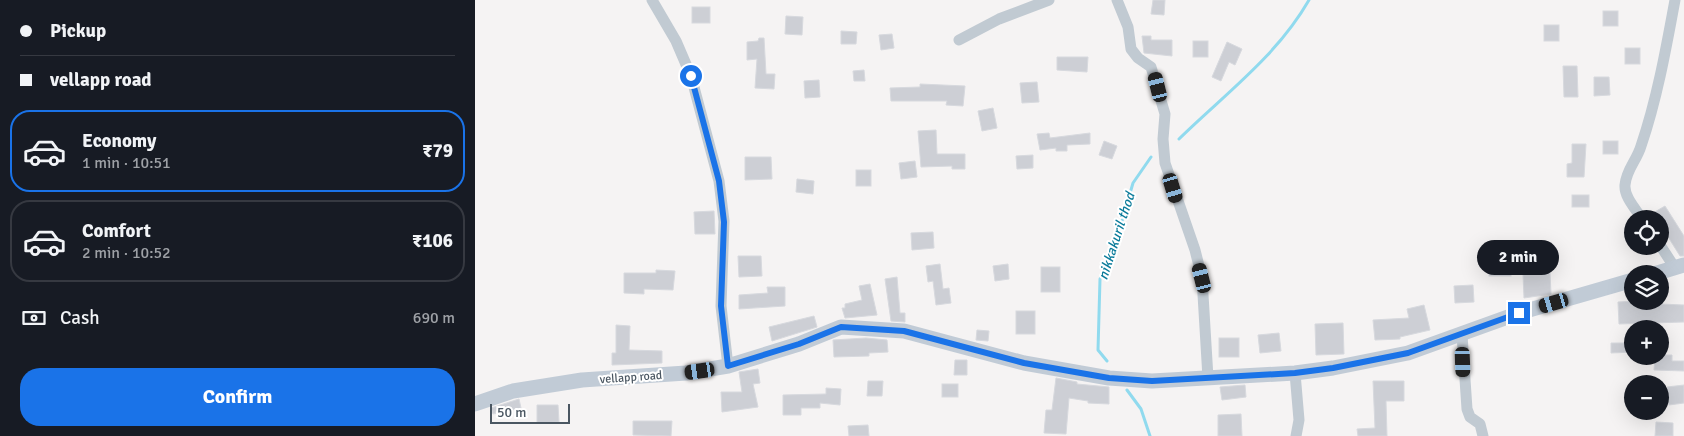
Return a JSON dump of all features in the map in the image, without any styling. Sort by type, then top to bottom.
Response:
[{"type":"main road","name":"vellapp road","points":[[475,404],[513,391],[581,380],[685,373],[728,366],[799,344],[841,327],[904,331],[1024,363],[1109,378],[1152,381],[1295,373],[1333,368],[1408,353],[1519,313],[1624,283]]},
{"type":"street","points":[[652,0],[676,41],[691,76],[719,181],[724,222],[721,306],[728,366]]},
{"type":"street","points":[[959,40],[999,19],[1049,0]]},
{"type":"street","points":[[1117,0],[1128,27],[1131,49],[1138,58],[1151,67],[1165,114],[1163,139],[1165,163],[1195,250],[1202,278],[1208,378]]},
{"type":"street","points":[[1637,210],[1629,199],[1625,187],[1627,174],[1641,148],[1658,84],[1675,0]]},
{"type":"street","points":[[1669,254],[1680,266]]},
{"type":"street","points":[[1462,335],[1467,409],[1470,417],[1479,424],[1483,436]]},
{"type":"street","points":[[1295,373],[1299,420],[1296,436]]},
{"type":"building","points":[[1153,0],[1165,0],[1164,15],[1151,14]]},
{"type":"building","points":[[692,7],[710,7],[710,23],[692,23]]},
{"type":"building","points":[[1603,11],[1618,11],[1618,26],[1603,26]]},
{"type":"building","points":[[786,16],[803,17],[802,35],[785,34]]},
{"type":"building","points":[[1544,25],[1559,25],[1559,41],[1544,41]]},
{"type":"building","points":[[841,31],[857,32],[856,44],[841,44]]},
{"type":"building","points":[[892,34],[894,48],[881,50],[879,35]]},
{"type":"building","points":[[1142,36],[1151,36],[1151,40],[1172,40],[1172,56],[1144,53]]},
{"type":"building","points":[[759,38],[764,38],[766,74],[775,74],[774,89],[755,88],[757,59],[747,60],[747,42],[758,41]]},
{"type":"building","points":[[1193,41],[1208,41],[1208,57],[1193,57]]},
{"type":"building","points":[[1227,42],[1242,49],[1235,65],[1229,62],[1221,81],[1212,77]]},
{"type":"building","points":[[1625,48],[1640,48],[1640,64],[1625,64]]},
{"type":"building","points":[[1057,57],[1088,57],[1087,72],[1057,70]]},
{"type":"building","points":[[1563,66],[1577,66],[1578,97],[1564,97]]},
{"type":"building","points":[[864,70],[865,81],[854,81],[853,71]]},
{"type":"building","points":[[1594,77],[1609,77],[1610,95],[1594,96]]},
{"type":"building","points":[[819,80],[820,97],[805,98],[804,81]]},
{"type":"building","points":[[1037,82],[1039,102],[1022,103],[1020,83]]},
{"type":"building","points":[[920,84],[965,86],[963,106],[946,105],[947,101],[891,101],[890,88],[920,87]]},
{"type":"building","points":[[993,108],[997,128],[982,131],[978,111]]},
{"type":"building","points":[[936,130],[937,154],[965,154],[965,169],[952,169],[952,166],[921,167],[918,131]]},
{"type":"building","points":[[1049,133],[1050,138],[1090,133],[1090,144],[1067,145],[1067,151],[1056,151],[1056,148],[1040,150],[1037,134]]},
{"type":"building","points":[[1104,141],[1117,146],[1112,159],[1099,155]]},
{"type":"building","points":[[1603,141],[1618,141],[1618,154],[1603,154]]},
{"type":"building","points":[[1572,144],[1586,144],[1584,177],[1567,177],[1567,164],[1572,163]]},
{"type":"building","points":[[1033,155],[1033,168],[1017,169],[1016,156]]},
{"type":"building","points":[[745,157],[771,157],[772,179],[745,180]]},
{"type":"building","points":[[915,161],[917,177],[901,179],[899,163]]},
{"type":"building","points":[[856,170],[871,170],[871,186],[856,186]]},
{"type":"building","points":[[797,179],[814,181],[813,194],[796,192]]},
{"type":"building","points":[[1572,195],[1589,195],[1589,207],[1572,207]]},
{"type":"building","points":[[1665,206],[1668,210],[1658,210]]},
{"type":"building","points":[[714,211],[715,234],[695,234],[694,212]]},
{"type":"building","points":[[1669,212],[1684,236],[1684,256],[1680,256],[1669,238]]},
{"type":"building","points":[[933,232],[934,248],[912,250],[911,233]]},
{"type":"building","points":[[1489,252],[1511,252],[1511,276],[1489,276]]},
{"type":"building","points":[[738,256],[761,256],[762,276],[739,277]]},
{"type":"building","points":[[940,264],[943,289],[949,288],[951,303],[936,305],[933,281],[928,282],[926,266]]},
{"type":"building","points":[[1008,264],[1009,279],[995,281],[993,266]]},
{"type":"building","points":[[1041,267],[1060,267],[1060,292],[1041,292]]},
{"type":"building","points":[[656,270],[675,271],[673,290],[644,289],[644,294],[624,293],[624,273],[656,273]]},
{"type":"building","points":[[1550,273],[1551,294],[1524,298],[1523,274]]},
{"type":"building","points":[[897,277],[900,313],[905,313],[905,322],[891,321],[885,279]]},
{"type":"building","points":[[870,284],[877,315],[845,318],[842,308],[845,308],[845,304],[862,300],[859,286]]},
{"type":"building","points":[[1473,285],[1474,302],[1455,303],[1454,286]]},
{"type":"building","points":[[767,287],[785,287],[785,306],[739,309],[739,295],[768,293]]},
{"type":"building","points":[[1618,302],[1624,302],[1624,310],[1669,310],[1669,304],[1684,305],[1684,322],[1624,320],[1624,324],[1619,324]]},
{"type":"building","points":[[1424,305],[1430,330],[1400,337],[1400,339],[1375,340],[1373,320],[1409,318],[1407,309]]},
{"type":"building","points":[[1016,311],[1035,311],[1035,334],[1016,334]]},
{"type":"building","points":[[814,316],[817,327],[772,341],[769,327]]},
{"type":"building","points":[[1343,323],[1344,354],[1316,355],[1315,324]]},
{"type":"building","points":[[616,325],[630,326],[629,350],[662,351],[662,363],[612,365],[612,353],[616,353]]},
{"type":"building","points":[[977,330],[989,331],[988,341],[976,340]]},
{"type":"building","points":[[1279,333],[1281,351],[1260,353],[1258,335]]},
{"type":"building","points":[[866,338],[887,340],[888,352],[869,353],[869,356],[834,357],[833,340]]},
{"type":"building","points":[[1219,338],[1239,338],[1239,357],[1219,357]]},
{"type":"building","points":[[1611,343],[1624,343],[1624,352],[1611,353]]},
{"type":"building","points":[[1669,355],[1672,355],[1672,361],[1684,361],[1684,371],[1654,370],[1654,365],[1669,365]]},
{"type":"building","points":[[955,360],[967,360],[967,375],[954,375]]},
{"type":"building","points":[[758,369],[760,383],[753,384],[758,407],[722,412],[721,392],[742,392],[739,372]]},
{"type":"building","points":[[1056,378],[1077,382],[1077,384],[1109,387],[1109,404],[1088,403],[1088,401],[1069,398],[1066,434],[1044,433],[1046,410],[1052,410]]},
{"type":"building","points":[[868,381],[883,381],[882,396],[867,396]]},
{"type":"building","points":[[1373,381],[1404,381],[1404,401],[1386,401],[1387,436],[1358,436],[1357,429],[1375,428]]},
{"type":"building","points":[[942,384],[958,384],[958,397],[942,397]]},
{"type":"building","points":[[1245,385],[1246,397],[1222,400],[1220,387]]},
{"type":"building","points":[[1684,385],[1684,403],[1669,405],[1669,387]]},
{"type":"building","points":[[826,388],[841,389],[840,405],[820,403],[820,408],[801,408],[801,415],[783,415],[783,395],[826,394]]},
{"type":"building","points":[[519,399],[521,408],[493,414],[491,408]]},
{"type":"building","points":[[537,405],[558,405],[559,422],[537,423]]},
{"type":"building","points":[[1241,414],[1242,436],[1218,436],[1218,415]]},
{"type":"building","points":[[633,421],[672,421],[671,436],[633,435]]},
{"type":"building","points":[[1656,422],[1673,423],[1673,436],[1655,436]]},
{"type":"building","points":[[868,425],[869,436],[849,436],[848,426]]},
{"type":"waterway","name":"nikkakuril thod","points":[[1179,139],[1266,57],[1282,39],[1309,0]]},
{"type":"waterway","name":"nikkakuril thod","points":[[1107,361],[1098,350],[1100,279],[1118,235],[1133,183],[1151,157]]},
{"type":"waterway","points":[[1127,390],[1141,409],[1150,436]]},
{"type":"route","points":[[691,76],[719,181],[724,222],[721,306],[728,366],[799,344],[841,327],[904,331],[1024,363],[1109,378],[1152,381],[1295,373],[1333,368],[1408,353],[1519,313]]}]
